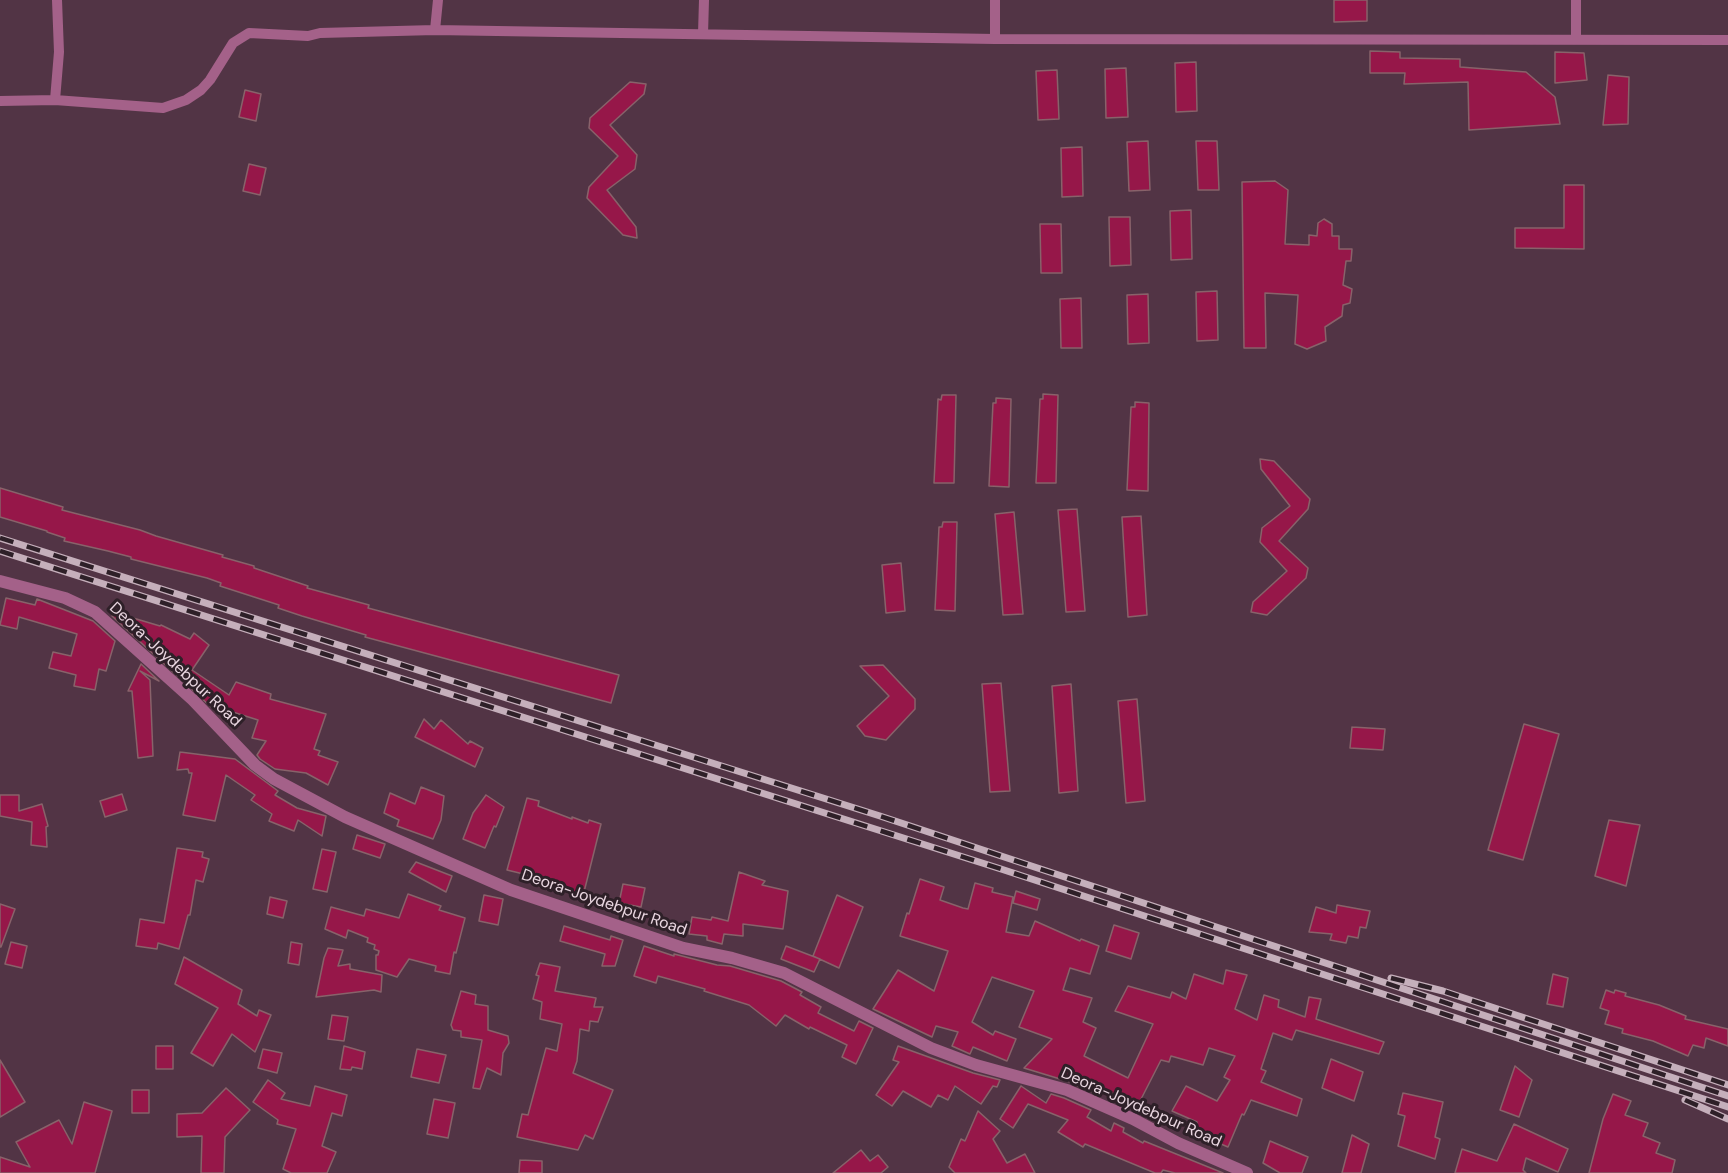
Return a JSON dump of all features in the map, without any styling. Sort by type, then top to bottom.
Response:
[{"type":"street","points":[[55,100],[59,52],[57,0]]},
{"type":"street","points":[[435,30],[438,0]]},
{"type":"street","points":[[703,34],[704,0]]},
{"type":"street","points":[[995,0],[995,39]]},
{"type":"street","points":[[1576,0],[1576,40]]},
{"type":"street","points":[[0,101],[55,100],[163,108],[186,100],[201,90],[210,80],[233,43],[249,33],[308,36],[320,33],[435,30],[995,39],[1728,40]]},
{"type":"street","name":"Deora-Joydebpur Road","points":[[0,581],[65,598],[95,612],[193,700],[255,765],[274,779],[345,816],[520,893],[683,948],[732,958],[784,973],[887,1027],[931,1047],[976,1065],[1067,1090],[1247,1173]]},
{"type":"building","points":[[1334,0],[1367,0],[1367,21],[1334,22]]},
{"type":"building","points":[[1370,51],[1400,52],[1400,58],[1460,59],[1460,67],[1526,72],[1555,97],[1560,124],[1469,130],[1468,82],[1404,84],[1405,73],[1370,73]]},
{"type":"building","points":[[1555,52],[1584,53],[1587,80],[1555,83]]},
{"type":"building","points":[[1196,62],[1197,111],[1176,112],[1175,63]]},
{"type":"building","points":[[1126,68],[1128,117],[1106,118],[1105,69]]},
{"type":"building","points":[[1057,70],[1059,119],[1038,120],[1036,71]]},
{"type":"building","points":[[1608,75],[1629,77],[1628,124],[1603,125]]},
{"type":"building","points":[[630,82],[646,84],[644,94],[610,125],[637,155],[635,169],[607,190],[636,227],[637,238],[623,235],[587,198],[589,187],[618,156],[589,128],[590,118]]},
{"type":"building","points":[[245,90],[261,94],[256,121],[239,117]]},
{"type":"building","points":[[1148,141],[1150,190],[1129,191],[1127,142]]},
{"type":"building","points":[[1196,141],[1217,141],[1219,190],[1198,190]]},
{"type":"building","points":[[1082,147],[1083,196],[1062,197],[1061,148]]},
{"type":"building","points":[[249,164],[266,168],[260,195],[243,191]]},
{"type":"building","points":[[1275,181],[1288,190],[1285,244],[1309,245],[1309,235],[1317,236],[1318,223],[1324,219],[1332,224],[1332,236],[1339,236],[1339,249],[1352,249],[1351,261],[1346,261],[1343,285],[1352,289],[1350,303],[1343,305],[1342,316],[1325,327],[1326,341],[1307,349],[1295,344],[1298,295],[1265,293],[1266,348],[1244,348],[1242,182]]},
{"type":"building","points":[[1564,185],[1584,185],[1584,249],[1515,248],[1515,228],[1564,228]]},
{"type":"building","points":[[1191,210],[1192,259],[1171,260],[1170,211]]},
{"type":"building","points":[[1109,217],[1130,217],[1131,265],[1110,266]]},
{"type":"building","points":[[1040,224],[1061,224],[1062,273],[1041,273]]},
{"type":"building","points":[[1217,291],[1218,340],[1197,341],[1196,292]]},
{"type":"building","points":[[1148,294],[1149,343],[1128,344],[1127,295]]},
{"type":"building","points":[[1081,298],[1082,348],[1061,348],[1060,299]]},
{"type":"building","points":[[1043,394],[1058,395],[1056,483],[1036,483],[1040,399],[1043,399]]},
{"type":"building","points":[[942,395],[956,395],[954,483],[934,483],[938,399],[941,400]]},
{"type":"building","points":[[996,398],[1011,399],[1009,487],[989,486],[993,403],[996,403]]},
{"type":"building","points":[[1135,402],[1149,403],[1148,491],[1127,490],[1131,407],[1135,407]]},
{"type":"building","points":[[1260,459],[1274,461],[1310,499],[1308,509],[1279,541],[1308,568],[1306,578],[1267,615],[1251,612],[1253,602],[1287,571],[1260,542],[1262,528],[1290,506],[1261,469]]},
{"type":"building","points":[[0,488],[63,507],[62,510],[223,555],[222,557],[308,586],[307,588],[369,605],[368,608],[619,675],[611,703],[365,637],[366,635],[278,608],[279,605],[220,586],[221,583],[207,578],[64,541],[65,538],[47,531],[0,517]]},
{"type":"building","points":[[1077,509],[1085,611],[1066,612],[1058,510]]},
{"type":"building","points":[[1014,512],[1023,614],[1003,615],[995,514]]},
{"type":"building","points":[[1141,516],[1147,615],[1128,617],[1122,517]]},
{"type":"building","points":[[943,522],[957,522],[955,611],[935,610],[939,527],[942,527]]},
{"type":"building","points":[[901,563],[905,611],[886,613],[882,565]]},
{"type":"building","points":[[6,598],[35,605],[37,599],[93,621],[115,641],[106,671],[99,669],[95,690],[74,686],[76,675],[49,668],[53,652],[71,656],[77,634],[19,617],[17,629],[0,625]]},
{"type":"building","points":[[123,613],[123,615],[161,625],[190,639],[194,633],[209,645],[192,670],[229,695],[236,682],[271,694],[270,699],[326,714],[314,749],[320,751],[318,755],[338,762],[328,785],[306,773],[275,769],[260,759],[257,755],[266,741],[252,738],[258,720],[210,706],[112,616]]},
{"type":"building","points":[[141,664],[159,681],[140,671],[150,680],[153,756],[138,758],[132,691],[128,691]]},
{"type":"building","points":[[883,665],[915,699],[915,709],[886,740],[865,736],[857,726],[889,696],[860,666]]},
{"type":"building","points":[[1001,683],[1010,791],[990,792],[982,684]]},
{"type":"building","points":[[1071,684],[1078,791],[1059,793],[1052,686]]},
{"type":"building","points":[[1137,699],[1145,801],[1126,803],[1118,701]]},
{"type":"building","points":[[424,719],[434,729],[441,720],[468,744],[470,741],[483,748],[475,767],[415,737]]},
{"type":"building","points":[[1524,724],[1559,734],[1523,860],[1488,850]]},
{"type":"building","points":[[1352,727],[1385,729],[1383,750],[1350,748]]},
{"type":"building","points":[[180,752],[235,759],[278,791],[275,795],[297,808],[326,816],[322,836],[298,820],[294,831],[269,821],[272,814],[251,800],[255,795],[226,775],[215,821],[183,815],[192,773],[189,773],[188,769],[177,770]]},
{"type":"building","points":[[421,787],[444,796],[441,820],[433,839],[397,826],[399,820],[384,813],[390,793],[415,804]]},
{"type":"building","points":[[122,794],[127,810],[105,817],[100,801]]},
{"type":"building","points":[[0,795],[19,795],[19,811],[42,804],[48,826],[46,827],[47,847],[31,845],[32,822],[0,816]]},
{"type":"building","points":[[486,795],[504,807],[485,848],[463,839],[473,813]]},
{"type":"building","points":[[527,798],[539,801],[538,806],[572,819],[572,817],[588,823],[589,820],[601,824],[583,896],[533,885],[536,877],[507,870]]},
{"type":"building","points":[[1609,820],[1640,825],[1626,886],[1595,876]]},
{"type":"building","points":[[357,835],[385,844],[380,858],[353,849]]},
{"type":"building","points":[[177,848],[203,852],[202,857],[209,859],[203,882],[196,880],[190,915],[188,915],[179,949],[158,943],[157,949],[136,946],[140,919],[164,923]]},
{"type":"building","points":[[322,849],[336,852],[327,892],[313,889]]},
{"type":"building","points":[[416,862],[452,876],[446,892],[409,872]]},
{"type":"building","points":[[739,872],[765,881],[762,885],[788,891],[783,929],[743,924],[743,936],[724,934],[722,944],[707,940],[707,936],[689,934],[692,917],[711,920],[712,917],[728,921]]},
{"type":"building","points":[[920,879],[944,887],[940,900],[968,909],[975,883],[993,888],[992,892],[1013,897],[1006,932],[1029,936],[1035,921],[1080,941],[1081,939],[1099,946],[1090,974],[1070,968],[1063,990],[1092,998],[1083,1022],[1096,1028],[1084,1056],[1128,1078],[1153,1024],[1115,1011],[1128,986],[1170,998],[1172,992],[1186,999],[1194,974],[1223,984],[1226,970],[1247,975],[1235,1009],[1257,1020],[1264,995],[1279,1000],[1278,1007],[1305,1017],[1309,997],[1321,999],[1316,1019],[1384,1042],[1379,1054],[1296,1030],[1292,1040],[1273,1033],[1261,1069],[1266,1071],[1261,1082],[1302,1099],[1297,1116],[1251,1100],[1244,1115],[1242,1114],[1228,1147],[1195,1133],[1197,1122],[1172,1111],[1186,1086],[1217,1101],[1230,1080],[1224,1077],[1235,1056],[1209,1048],[1203,1065],[1171,1056],[1169,1062],[1161,1060],[1138,1105],[1103,1088],[1099,1095],[1070,1082],[1024,1068],[1052,1039],[1019,1027],[1034,991],[992,977],[972,1022],[993,1035],[995,1031],[1016,1039],[1007,1061],[973,1047],[970,1054],[952,1046],[958,1032],[936,1026],[932,1037],[873,1009],[898,970],[934,991],[948,951],[900,936]]},
{"type":"building","points":[[623,884],[645,888],[641,907],[619,903]]},
{"type":"building","points":[[1016,891],[1040,899],[1037,910],[1013,903]]},
{"type":"building","points":[[408,894],[441,906],[439,910],[465,918],[456,953],[454,952],[450,974],[435,971],[436,966],[409,959],[397,977],[376,970],[376,955],[379,951],[374,949],[375,945],[367,942],[368,938],[348,930],[346,938],[325,929],[331,907],[364,916],[366,909],[399,918]]},
{"type":"building","points":[[484,895],[503,899],[498,925],[479,921]]},
{"type":"building","points":[[837,895],[863,907],[839,968],[813,956]]},
{"type":"building","points":[[270,897],[287,901],[283,918],[267,914]]},
{"type":"building","points":[[0,904],[15,909],[1,947],[0,947]]},
{"type":"building","points":[[1337,905],[1370,911],[1366,928],[1360,927],[1358,938],[1348,936],[1346,943],[1330,940],[1332,934],[1309,932],[1316,907],[1336,913]]},
{"type":"building","points":[[1114,925],[1139,933],[1131,959],[1106,951]]},
{"type":"building","points":[[564,926],[610,940],[611,936],[623,940],[615,966],[602,966],[605,954],[560,941]]},
{"type":"building","points":[[11,942],[27,946],[22,968],[5,964]]},
{"type":"building","points":[[291,942],[302,944],[299,965],[288,963]]},
{"type":"building","points":[[644,946],[674,956],[674,954],[730,966],[781,981],[802,992],[800,995],[821,1007],[818,1013],[854,1031],[859,1021],[873,1028],[856,1064],[842,1057],[847,1045],[810,1027],[809,1029],[785,1015],[776,1026],[749,1005],[704,991],[705,989],[658,976],[656,983],[634,976]]},
{"type":"building","points":[[786,946],[820,959],[814,972],[781,959]]},
{"type":"building","points":[[328,948],[343,950],[338,966],[350,964],[350,969],[382,975],[381,992],[374,990],[316,997]]},
{"type":"building","points":[[184,957],[242,990],[238,1004],[257,1016],[259,1010],[271,1015],[255,1052],[232,1034],[213,1066],[191,1053],[218,1008],[175,984]]},
{"type":"building","points":[[540,963],[560,967],[555,991],[596,998],[594,1007],[603,1007],[598,1022],[590,1021],[589,1031],[580,1029],[577,1061],[573,1073],[613,1090],[593,1139],[585,1135],[578,1150],[517,1137],[522,1114],[528,1115],[546,1048],[557,1051],[562,1024],[540,1019],[542,1002],[533,999]]},
{"type":"building","points":[[1553,974],[1568,978],[1563,1007],[1547,1004]]},
{"type":"building","points":[[1606,990],[1626,993],[1625,996],[1659,1005],[1686,1016],[1685,1019],[1728,1029],[1728,1046],[1706,1038],[1704,1048],[1693,1045],[1688,1056],[1653,1041],[1622,1033],[1623,1029],[1605,1024],[1609,1011],[1600,1008]]},
{"type":"building","points":[[461,991],[476,995],[475,1004],[488,1006],[488,1030],[508,1036],[509,1043],[503,1053],[501,1075],[487,1068],[480,1089],[473,1088],[482,1040],[461,1037],[461,1031],[453,1030],[451,1025]]},
{"type":"building","points":[[332,1015],[348,1017],[344,1041],[328,1039]]},
{"type":"building","points":[[156,1046],[173,1046],[173,1069],[156,1069]]},
{"type":"building","points":[[344,1046],[365,1052],[362,1069],[352,1067],[351,1070],[340,1069]]},
{"type":"building","points":[[898,1046],[973,1073],[1000,1080],[997,1087],[993,1086],[981,1104],[955,1086],[948,1100],[938,1095],[931,1107],[903,1091],[892,1106],[876,1095],[899,1062],[893,1060]]},
{"type":"building","points":[[263,1049],[282,1053],[277,1073],[258,1068]]},
{"type":"building","points":[[417,1049],[446,1055],[439,1083],[411,1077]]},
{"type":"building","points":[[1331,1059],[1363,1072],[1354,1101],[1322,1088]]},
{"type":"building","points":[[0,1060],[25,1102],[0,1117]]},
{"type":"building","points":[[1515,1066],[1532,1080],[1519,1117],[1500,1110]]},
{"type":"building","points":[[268,1080],[285,1093],[281,1099],[310,1106],[315,1086],[347,1095],[342,1116],[332,1113],[322,1146],[336,1152],[327,1173],[291,1173],[283,1169],[296,1129],[277,1124],[278,1120],[253,1102]]},
{"type":"building","points":[[1021,1086],[1046,1103],[1051,1094],[1064,1098],[1091,1110],[1087,1117],[1111,1131],[1114,1123],[1124,1128],[1123,1132],[1143,1143],[1144,1141],[1223,1173],[1175,1173],[1163,1170],[1161,1173],[1155,1173],[1085,1144],[1083,1147],[1058,1132],[1068,1120],[1028,1104],[1013,1128],[1000,1119]]},
{"type":"building","points":[[226,1088],[250,1110],[225,1137],[224,1173],[201,1173],[202,1136],[177,1137],[177,1114],[202,1113]]},
{"type":"building","points":[[132,1090],[149,1090],[149,1113],[132,1113]]},
{"type":"building","points":[[1403,1093],[1443,1102],[1435,1137],[1440,1139],[1435,1159],[1398,1146],[1405,1116],[1398,1114]]},
{"type":"building","points":[[1613,1094],[1631,1101],[1625,1115],[1648,1123],[1643,1136],[1660,1143],[1656,1153],[1675,1160],[1672,1173],[1589,1173],[1603,1119]]},
{"type":"building","points":[[434,1099],[455,1103],[448,1138],[427,1134]]},
{"type":"building","points":[[84,1102],[112,1111],[95,1173],[0,1173],[0,1157],[30,1167],[16,1142],[59,1120],[72,1144]]},
{"type":"building","points":[[978,1111],[1000,1131],[993,1139],[1007,1163],[1025,1154],[1035,1173],[955,1173],[949,1167],[961,1139],[965,1141]]},
{"type":"building","points":[[1514,1124],[1568,1149],[1558,1172],[1526,1158],[1523,1170],[1526,1173],[1455,1173],[1462,1149],[1497,1161]]},
{"type":"building","points":[[1352,1135],[1369,1144],[1361,1173],[1342,1173]]},
{"type":"building","points":[[1270,1141],[1308,1157],[1302,1173],[1280,1173],[1263,1163]]},
{"type":"building","points":[[861,1150],[870,1161],[878,1155],[888,1167],[881,1173],[833,1173]]},
{"type":"building","points":[[520,1160],[542,1161],[542,1173],[519,1173]]},
{"type":"railway","points":[[0,538],[880,816],[1728,1096]]},
{"type":"railway","points":[[0,551],[1001,869],[1728,1107]]},
{"type":"railway","points":[[1391,978],[1443,991],[1728,1085]]},
{"type":"railway","points":[[1685,1100],[1728,1119]]}]
